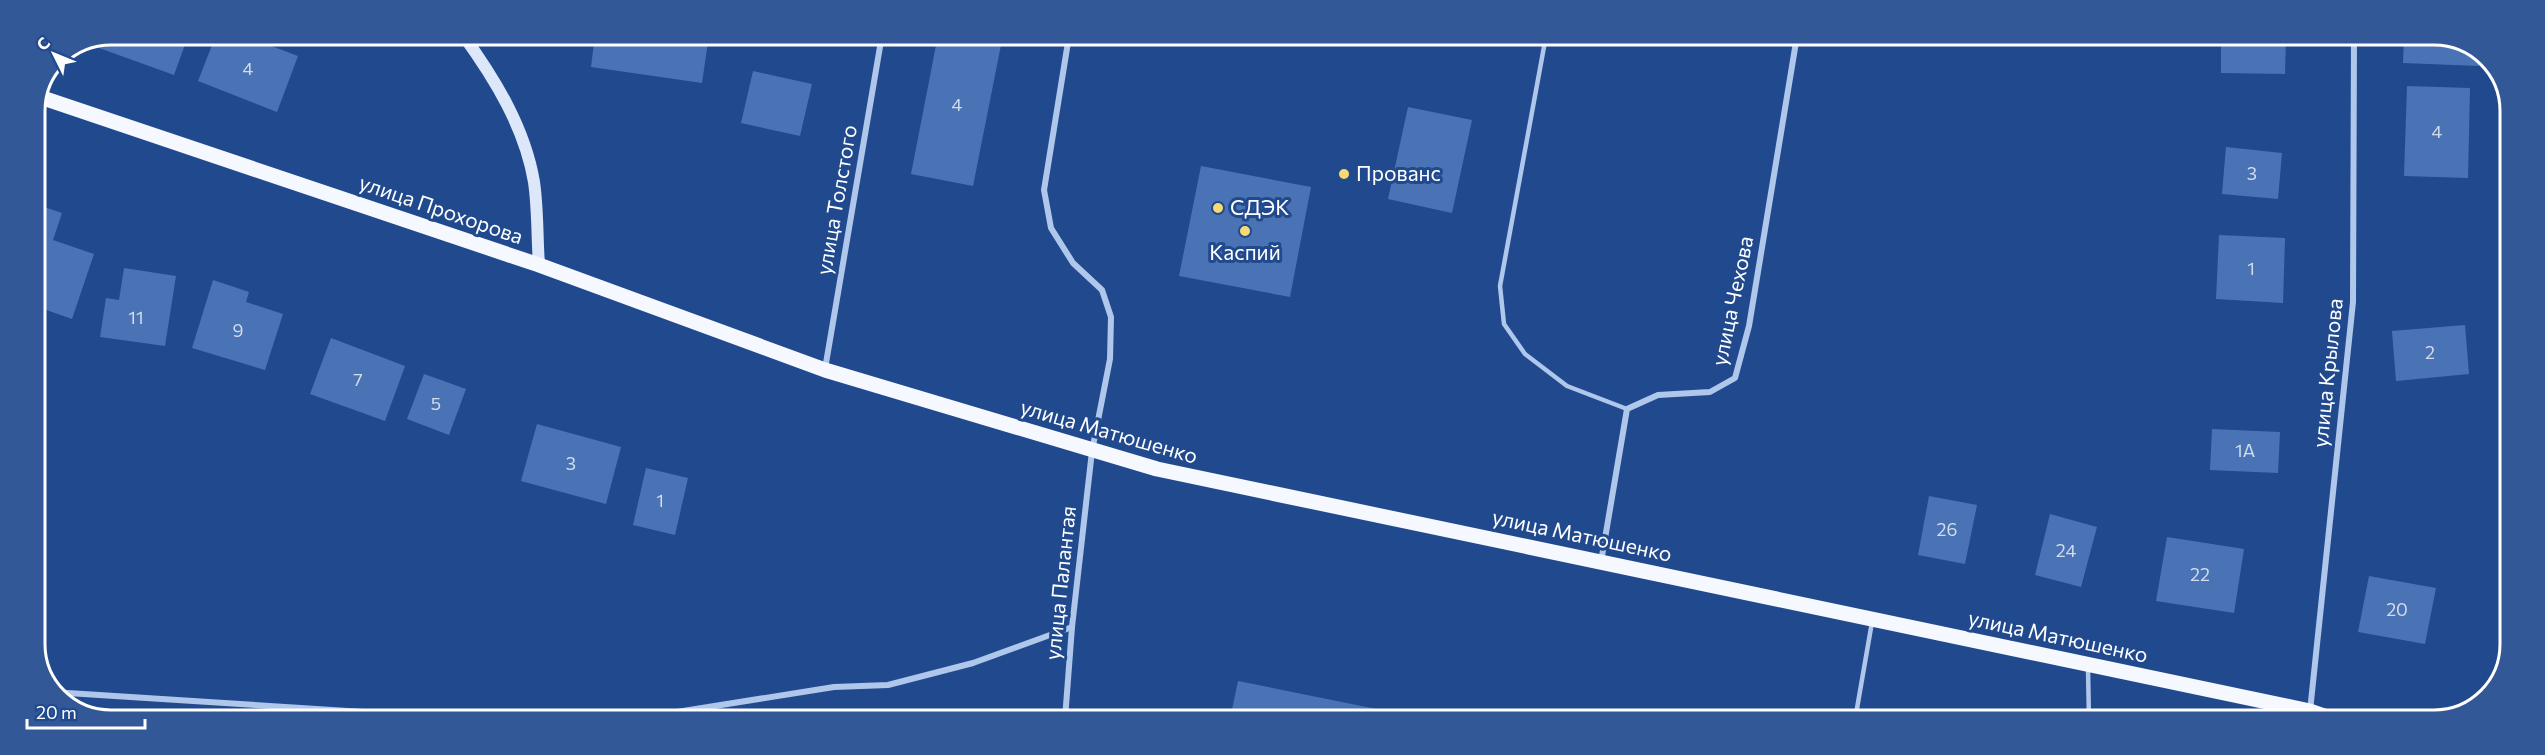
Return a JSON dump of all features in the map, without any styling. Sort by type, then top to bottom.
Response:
[{"type":"main road","points":[[470,45],[489,70],[519,129],[534,182],[539,265]]},
{"type":"main road","name":"улица Прохорова","points":[[46,99],[539,265],[825,370]]},
{"type":"main road","name":"улица Матюшенко","points":[[825,370],[1092,451],[1228,485],[2305,710]]},
{"type":"street","name":"улица Толстого","points":[[825,370],[880,45]]},
{"type":"street","name":"улица Палантая","points":[[1066,710],[1072,627],[1092,451],[1110,359],[1111,317],[1102,290],[1073,263],[1051,228],[1044,190],[1068,45]]},
{"type":"street","name":"улица Чехова","points":[[1627,409],[1658,395],[1710,392],[1735,378],[1749,326],[1796,45]]},
{"type":"street","name":"улица Крылова","points":[[2310,710],[2353,302],[2354,45]]},
{"type":"street","points":[[1601,562],[1627,409]]},
{"type":"street","points":[[685,710],[834,687],[888,685],[973,663],[1072,627]]},
{"type":"street","points":[[68,693],[333,710]]},
{"type":"lane","points":[[1544,45],[1500,286],[1504,324],[1526,354],[1567,386],[1627,409]]},
{"type":"lane","points":[[1857,710],[1872,619]]},
{"type":"lane","points":[[2088,664],[2089,710]]},
{"type":"building","points":[[185,45],[174,75],[96,47]]},
{"type":"building","points":[[212,45],[269,45],[298,56],[277,112],[198,81]]},
{"type":"building","points":[[594,45],[708,45],[702,83],[591,67]]},
{"type":"building","points":[[936,45],[1001,45],[973,186],[911,174]]},
{"type":"building","points":[[2221,45],[2286,45],[2285,74],[2221,73]]},
{"type":"building","points":[[2404,45],[2434,45],[2459,50],[2479,64],[2479,66],[2403,63]]},
{"type":"building","points":[[753,71],[812,84],[800,136],[741,123]]},
{"type":"building","points":[[2407,86],[2470,88],[2468,178],[2404,176]]},
{"type":"building","points":[[1408,107],[1472,120],[1452,213],[1388,199]]},
{"type":"building","points":[[2226,147],[2282,153],[2278,199],[2222,194]]},
{"type":"building","name":"Каспий","points":[[1201,166],[1311,187],[1290,297],[1179,276]]},
{"type":"building","points":[[45,207],[62,213],[53,240],[94,254],[72,319],[45,310]]},
{"type":"building","points":[[2219,235],[2285,238],[2283,303],[2216,299]]},
{"type":"building","points":[[124,268],[176,276],[165,346],[100,337],[106,298],[119,300]]},
{"type":"building","points":[[213,280],[249,292],[246,302],[283,314],[265,370],[192,348]]},
{"type":"building","points":[[2465,325],[2469,374],[2396,381],[2392,331]]},
{"type":"building","points":[[331,338],[405,366],[385,421],[310,394]]},
{"type":"building","points":[[424,374],[466,389],[449,435],[407,419]]},
{"type":"building","points":[[537,424],[621,447],[606,504],[521,481]]},
{"type":"building","points":[[2212,429],[2280,432],[2278,473],[2210,470]]},
{"type":"building","points":[[646,468],[688,478],[675,535],[633,525]]},
{"type":"building","points":[[1929,496],[1977,505],[1965,564],[1918,555]]},
{"type":"building","points":[[2050,514],[2097,527],[2081,587],[2035,575]]},
{"type":"building","points":[[2167,537],[2244,549],[2234,613],[2156,601]]},
{"type":"building","points":[[2369,576],[2436,588],[2425,644],[2358,632]]},
{"type":"building","points":[[1238,681],[1381,710],[1232,710]]},
{"type":"place","name":"Прованс","points":[[1344,174]]},
{"type":"place","name":"СДЭК","points":[[1218,208]]},
{"type":"place","name":"Каспий","points":[[1245,231]]}]
